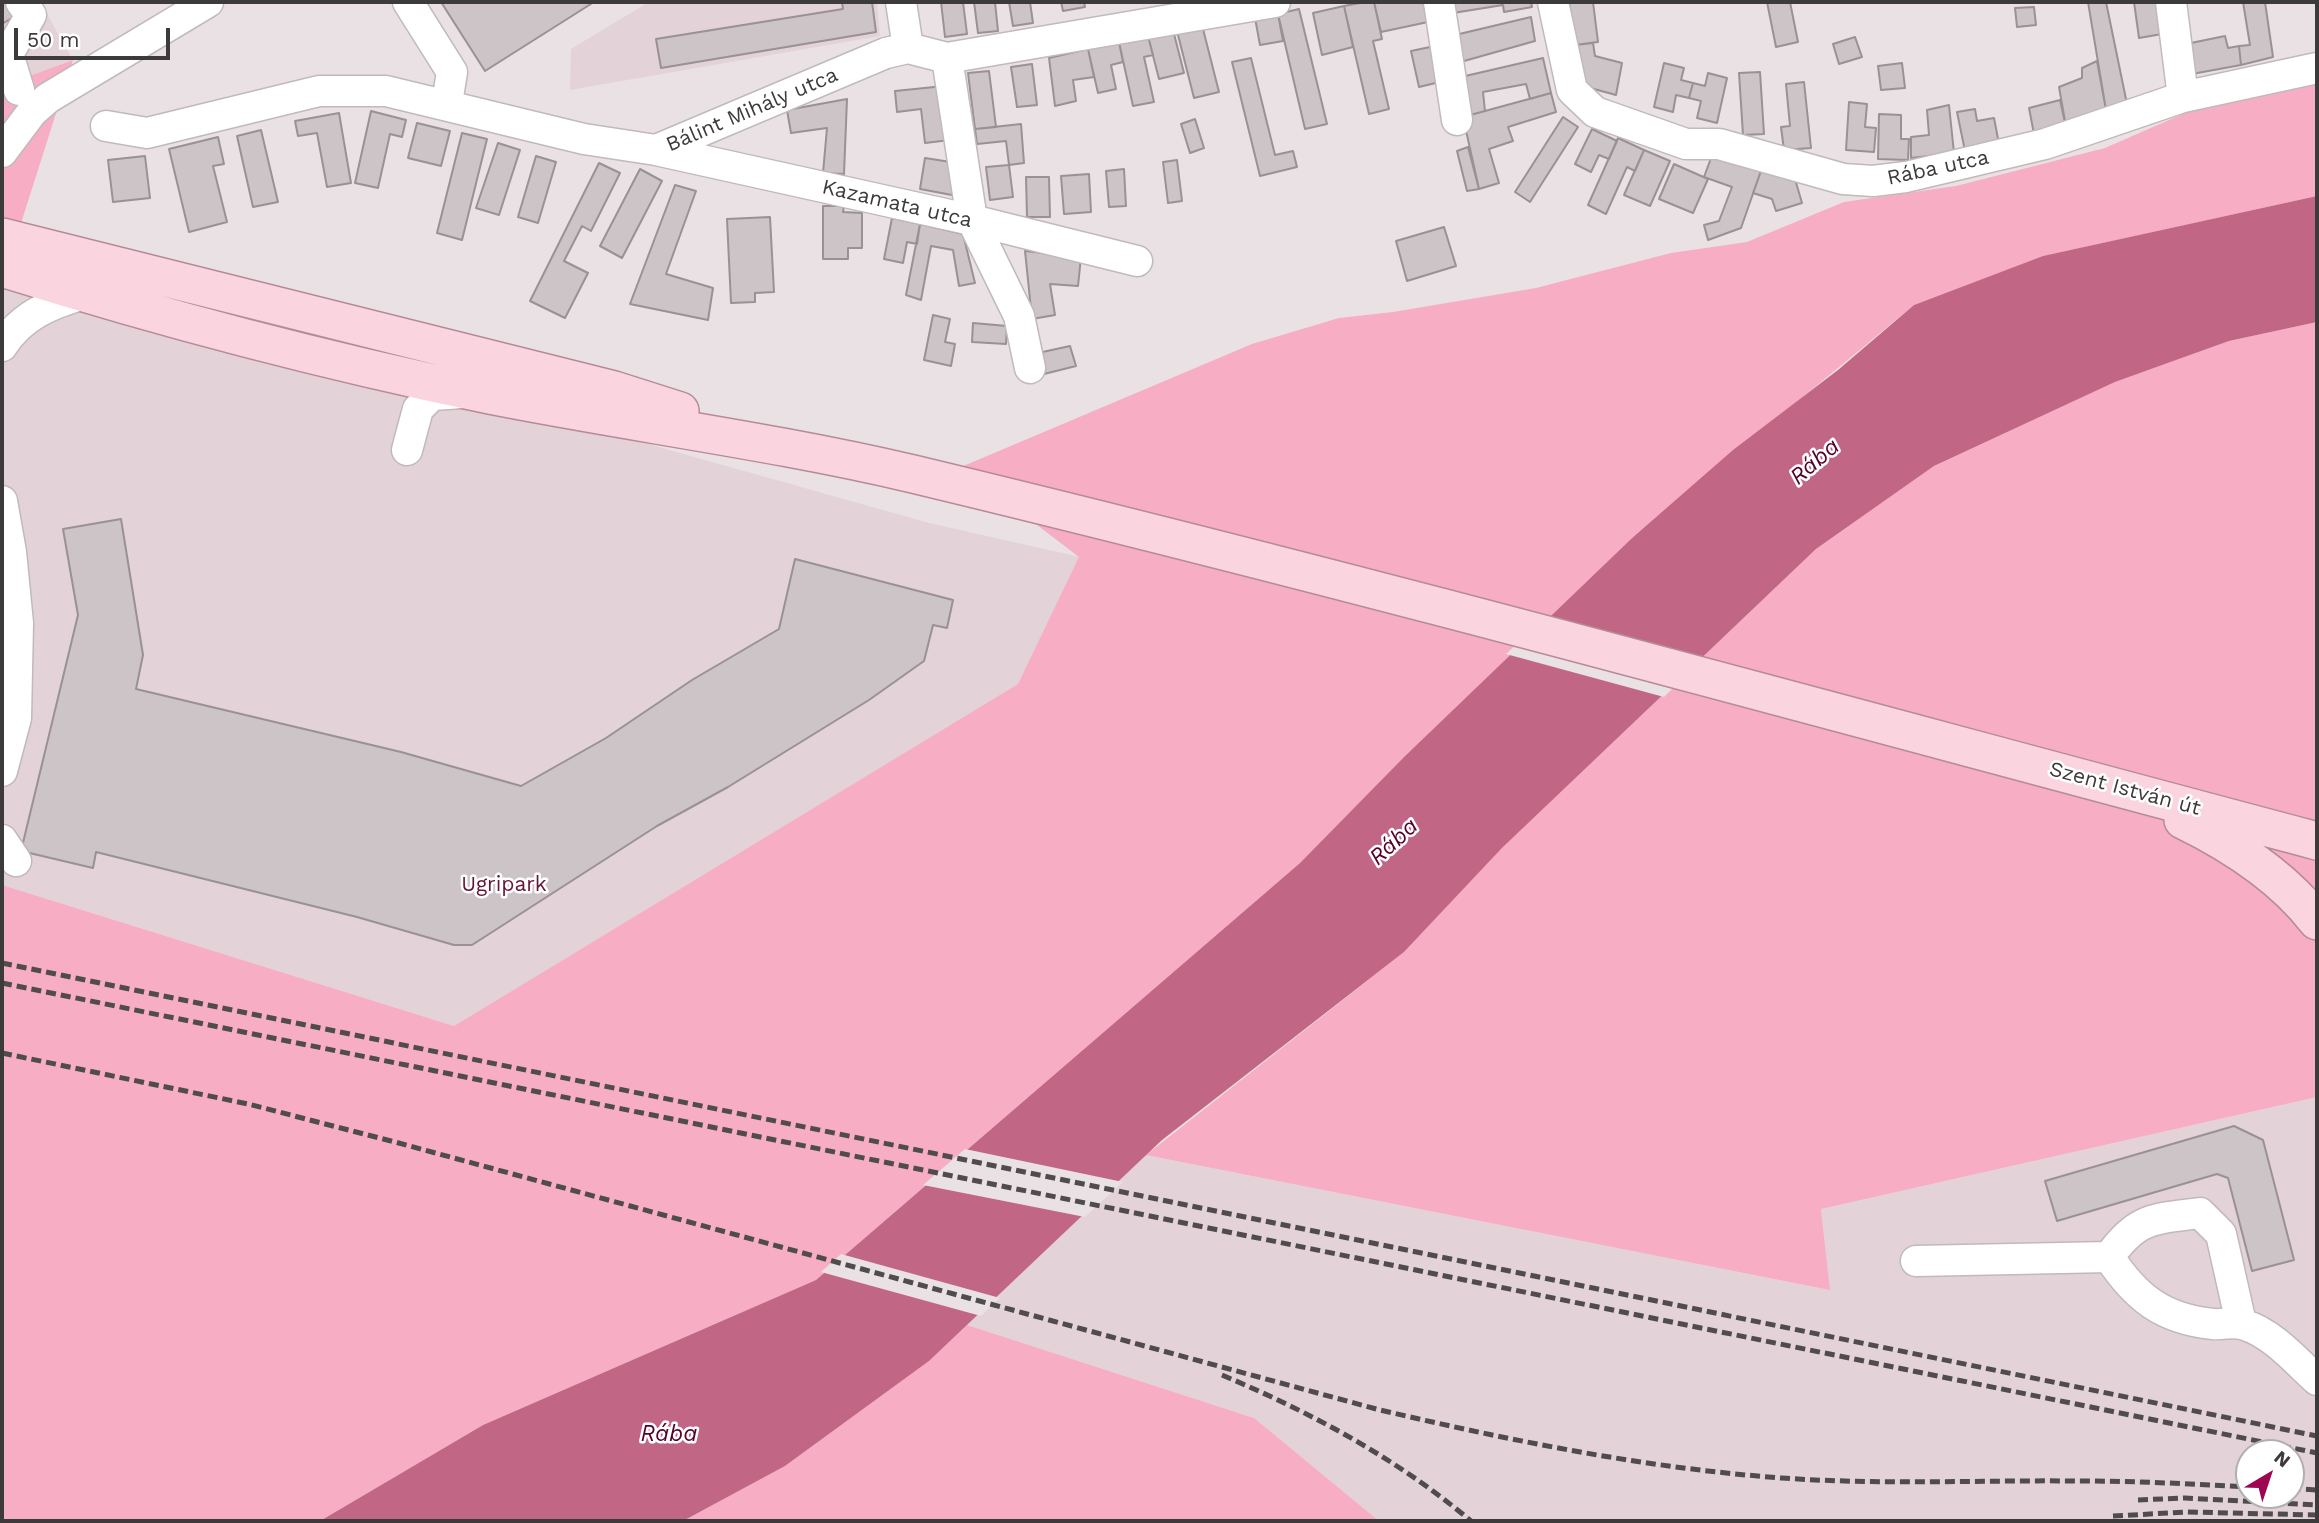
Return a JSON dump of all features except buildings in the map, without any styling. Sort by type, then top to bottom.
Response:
[{"type":"main road","points":[[2,237],[614,390],[780,445]]},
{"type":"main road","points":[[2,268],[84,294],[344,362],[483,394],[598,416],[780,445]]},
{"type":"main road","name":"Szent István út","points":[[780,445],[907,473],[1270,564],[2317,841]]},
{"type":"main road","points":[[2116,787],[2213,834],[2266,872],[2317,921]]},
{"type":"street","points":[[21,2],[31,15],[8,54],[10,93],[48,98]]},
{"type":"street","points":[[2,152],[32,112],[48,98],[208,2]]},
{"type":"street","points":[[408,2],[452,72],[447,103]]},
{"type":"street","points":[[901,2],[908,48],[947,58],[1275,2]]},
{"type":"street","points":[[1439,2],[1457,120]]},
{"type":"street","name":"Rába utca","points":[[1553,2],[1572,90],[1595,112],[1686,144],[1719,144],[1843,179],[1873,181],[1906,177],[2045,144],[2183,97],[2317,68]]},
{"type":"street","points":[[2171,2],[2183,97]]},
{"type":"street","name":"Bálint Mihály utca","points":[[106,126],[147,133],[319,91],[386,91],[447,103],[584,139],[656,150],[886,53],[908,48]]},
{"type":"street","points":[[947,58],[972,220],[1019,316],[1030,368]]},
{"type":"street","name":"Kazamata utca","points":[[656,150],[972,220],[1137,261]]},
{"type":"street","points":[[2,346],[10,333],[34,313],[84,294]]},
{"type":"street","points":[[407,450],[418,409],[432,395],[483,394]]},
{"type":"street","points":[[2,500],[11,551],[18,623],[16,718],[2,771]]},
{"type":"street","points":[[1916,1261],[2109,1257],[2134,1227],[2158,1219],[2200,1213],[2221,1234],[2241,1323]]},
{"type":"street","points":[[2109,1257],[2126,1284],[2148,1303],[2167,1313],[2213,1324],[2241,1323],[2261,1331],[2317,1380]]},
{"type":"shaded area","points":[[2,2],[40,2],[73,60],[2,86]]},
{"type":"shaded area","points":[[649,2],[877,2],[880,36],[570,90],[571,49]]},
{"type":"shaded area","points":[[73,60],[8,264],[2,268],[2,86]]},
{"type":"shaded area","points":[[2317,84],[2317,196],[2044,256],[1914,305],[1631,539],[1404,757],[1300,863],[816,1280],[483,1425],[320,1521],[2,1521],[2,885],[454,1026],[1018,684],[1079,557],[961,467],[1252,344],[1339,318],[1393,312],[1536,288],[1671,253],[1747,242],[1844,202],[1956,186],[2105,148],[2208,103]]},
{"type":"shaded area","points":[[8,264],[929,523],[1080,557],[1018,684],[454,1026],[2,885],[2,268]]},
{"type":"shaded area","points":[[2317,322],[2317,1097],[1821,1209],[1830,1290],[1146,1155],[1404,952],[1502,848],[1816,549],[1934,466],[2115,382],[2229,341]]},
{"type":"shaded area","points":[[2317,1097],[2317,1521],[1379,1521],[1254,1418],[967,1325],[1146,1155],[1830,1290],[1821,1209]]},
{"type":"shaded area","points":[[967,1325],[1254,1418],[1379,1521],[683,1521],[785,1466],[929,1361]]},
{"type":"water","name":"Rába","points":[[2317,196],[2317,322],[2229,341],[2115,382],[1934,466],[1816,549],[1502,848],[1404,952],[1162,1140],[929,1361],[785,1466],[683,1521],[320,1521],[483,1425],[816,1280],[1300,863],[1404,757],[1631,539],[1733,450],[1838,370],[1914,305],[2043,256]]},
{"type":"pier","points":[[1544,618],[1702,660],[1664,697],[1506,654]]},
{"type":"pier","points":[[965,1149],[1123,1182],[1085,1217],[923,1185]]},
{"type":"pier","points":[[841,1254],[1000,1298],[981,1316],[821,1272]]},
{"type":"railway","points":[[2,963],[2317,1436]]},
{"type":"railway","points":[[2,983],[2317,1453]]},
{"type":"railway","points":[[2,1053],[248,1104],[1380,1410],[1530,1443],[1680,1468],[1782,1478],[1893,1482],[2122,1482],[2235,1486]]},
{"type":"railway","points":[[1222,1375],[1321,1421],[1383,1457],[1471,1521]]},
{"type":"railway","points":[[2305,1489],[2317,1490]]},
{"type":"railway","points":[[2138,1500],[2185,1498],[2317,1505]]},
{"type":"railway","points":[[2113,1516],[2187,1512],[2317,1515]]},
{"type":"park label","name":"Ugripark","points":[[504,885]]}]
